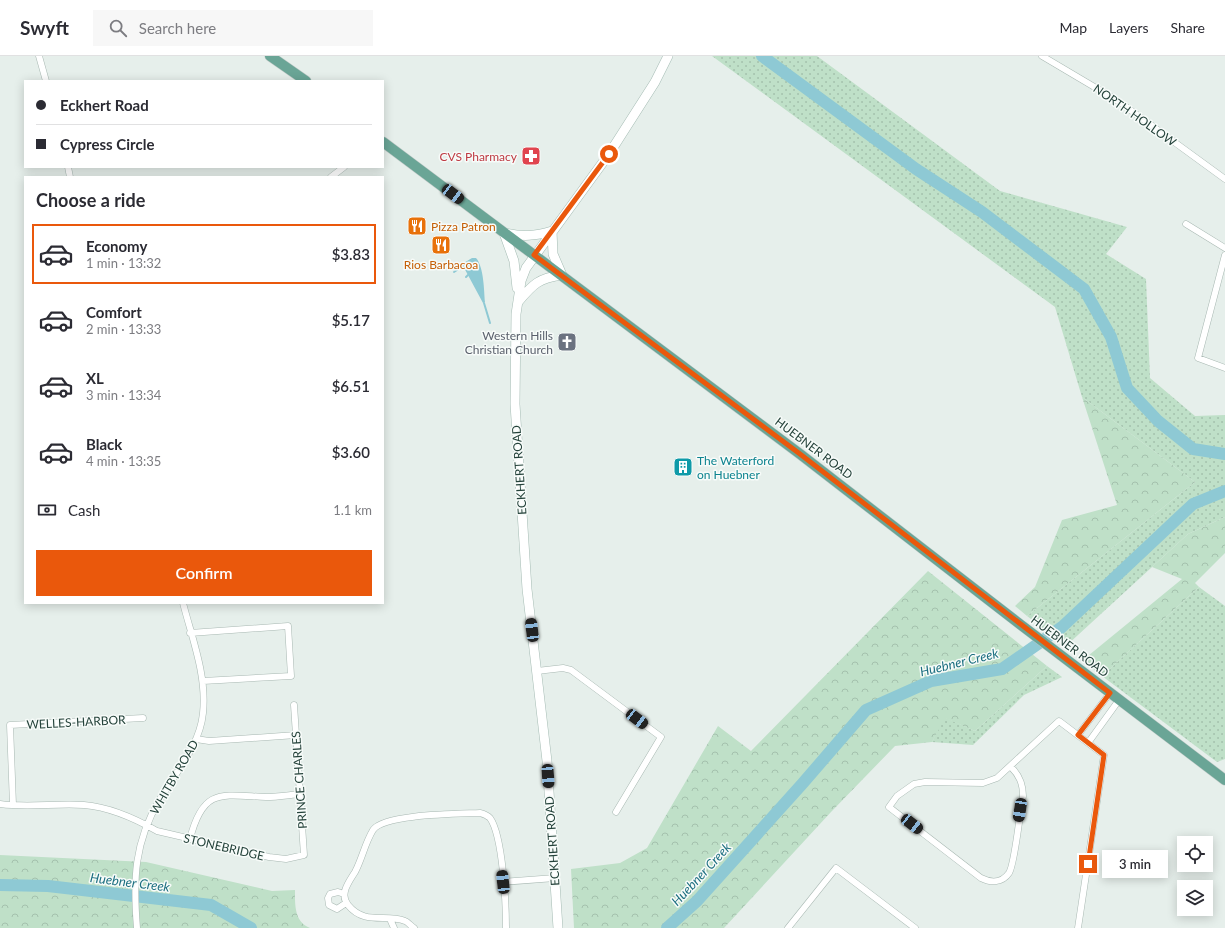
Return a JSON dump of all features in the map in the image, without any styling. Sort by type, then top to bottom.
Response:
[{"type":"main road","points":[[270,56],[305,80]]},
{"type":"main road","name":"ECKHERT ROAD","points":[[558,928],[547,761],[527,589],[515,404],[515,332],[518,302],[524,275],[534,255],[609,154],[650,89],[668,56]]},
{"type":"main road","name":"HUEBNER ROAD","points":[[384,143],[800,454],[1119,700],[1224,775]]},
{"type":"main road","points":[[504,233],[522,237],[535,236],[552,231],[553,254],[562,275],[540,280],[532,286],[518,302]]},
{"type":"main road","points":[[504,233],[514,261],[518,302]]},
{"type":"street","points":[[39,56],[46,80]]},
{"type":"street","name":"NORTH HOLLOW","points":[[1042,56],[1123,105],[1225,179]]},
{"type":"street","points":[[333,176],[343,168]]},
{"type":"street","points":[[1186,224],[1225,248]]},
{"type":"street","points":[[1225,255],[1198,358],[1225,368]]},
{"type":"street","name":"WHITBY ROAD","points":[[137,925],[134,896],[135,870],[141,840],[159,800],[196,740],[203,714],[203,680],[183,604]]},
{"type":"street","points":[[190,633],[288,626],[292,676],[203,680]]},
{"type":"street","points":[[537,671],[563,668],[571,670],[661,737],[616,812]]},
{"type":"street","points":[[1078,735],[1110,693]]},
{"type":"street","points":[[1088,743],[1119,700]]},
{"type":"street","name":"PRINCE CHARLES","points":[[294,705],[304,855]]},
{"type":"street","name":"WELLES-HARBOR","points":[[13,805],[10,726],[143,718]]},
{"type":"street","points":[[1011,767],[1021,779],[1023,796],[1012,866],[1009,874],[1002,880],[991,882],[982,878],[889,807],[897,796],[914,784],[925,782],[988,782],[997,778],[1011,767],[1059,721],[1104,755],[1078,928]]},
{"type":"street","points":[[196,740],[209,741],[296,735]]},
{"type":"street","points":[[190,839],[194,823],[200,809],[215,798],[234,795],[268,797],[300,794]]},
{"type":"street","name":"STONEBRIDGE","points":[[0,804],[94,807],[147,825],[157,831],[190,839],[278,859],[304,855]]},
{"type":"street","points":[[414,928],[405,921],[377,919],[364,916],[346,904],[344,894],[374,830],[386,821],[480,813],[491,819],[498,838],[506,928]]},
{"type":"street","points":[[788,928],[836,868],[915,928]]},
{"type":"street","points":[[503,882],[555,878]]},
{"type":"street","points":[[344,894],[333,892],[330,894],[328,901],[329,905],[337,909],[346,904]]},
{"type":"street","points":[[390,919],[394,928]]},
{"type":"green space","points":[[712,56],[817,56],[1000,191],[1127,227],[1106,254],[1146,279],[1150,378],[1195,416],[1225,415],[1225,517],[1188,534],[1066,646],[1027,616],[1195,482],[1082,397],[1055,307]]},
{"type":"green space","points":[[1082,397],[1195,482],[1027,616],[1015,606],[1035,587],[1062,520],[1117,505]]},
{"type":"green space","points":[[1225,517],[1225,553],[1195,583],[1199,587],[1102,676],[1083,660],[1182,579],[1152,567],[1188,534]]},
{"type":"green space","points":[[928,571],[1047,666],[975,731],[945,718],[932,742],[895,746],[831,812],[724,928],[574,928],[571,869],[620,863],[647,848],[718,726],[751,751]]},
{"type":"green space","points":[[1199,587],[1225,606],[1225,759],[1217,762],[1102,676]]},
{"type":"green space","points":[[1047,666],[1062,677],[1024,695],[973,745],[932,742],[944,717],[975,731]]},
{"type":"green space","points":[[0,855],[146,862],[272,891],[295,890],[296,912],[301,922],[310,928],[0,928]]},
{"type":"water","points":[[472,258],[476,258],[481,267],[485,302],[483,303],[462,264]]},
{"type":"waterway","points":[[762,56],[916,169],[982,212],[1084,289],[1111,337],[1127,388],[1158,421],[1193,449],[1225,454]]},
{"type":"waterway","points":[[454,272],[463,266]]},
{"type":"waterway","points":[[484,303],[490,323]]},
{"type":"waterway","name":"Huebner Creek","points":[[667,928],[697,901],[866,710],[931,681],[1002,669],[1062,627],[1193,504],[1225,491]]},
{"type":"waterway","name":"Huebner Creek","points":[[0,885],[48,886],[211,905],[251,928]]},
{"type":"place","name":"CVS Pharmacy","points":[[531,156]]},
{"type":"place","name":"Pizza Patron","points":[[417,226]]},
{"type":"place","name":"Rios Barbacoa","points":[[441,245]]},
{"type":"place","name":"Western Hills Christian Church","points":[[567,342]]},
{"type":"place","name":"The Waterford on Huebner","points":[[683,467]]},
{"type":"route","points":[[609,154],[534,255],[800,454],[1110,693],[1078,735],[1104,755],[1088,864]]}]
